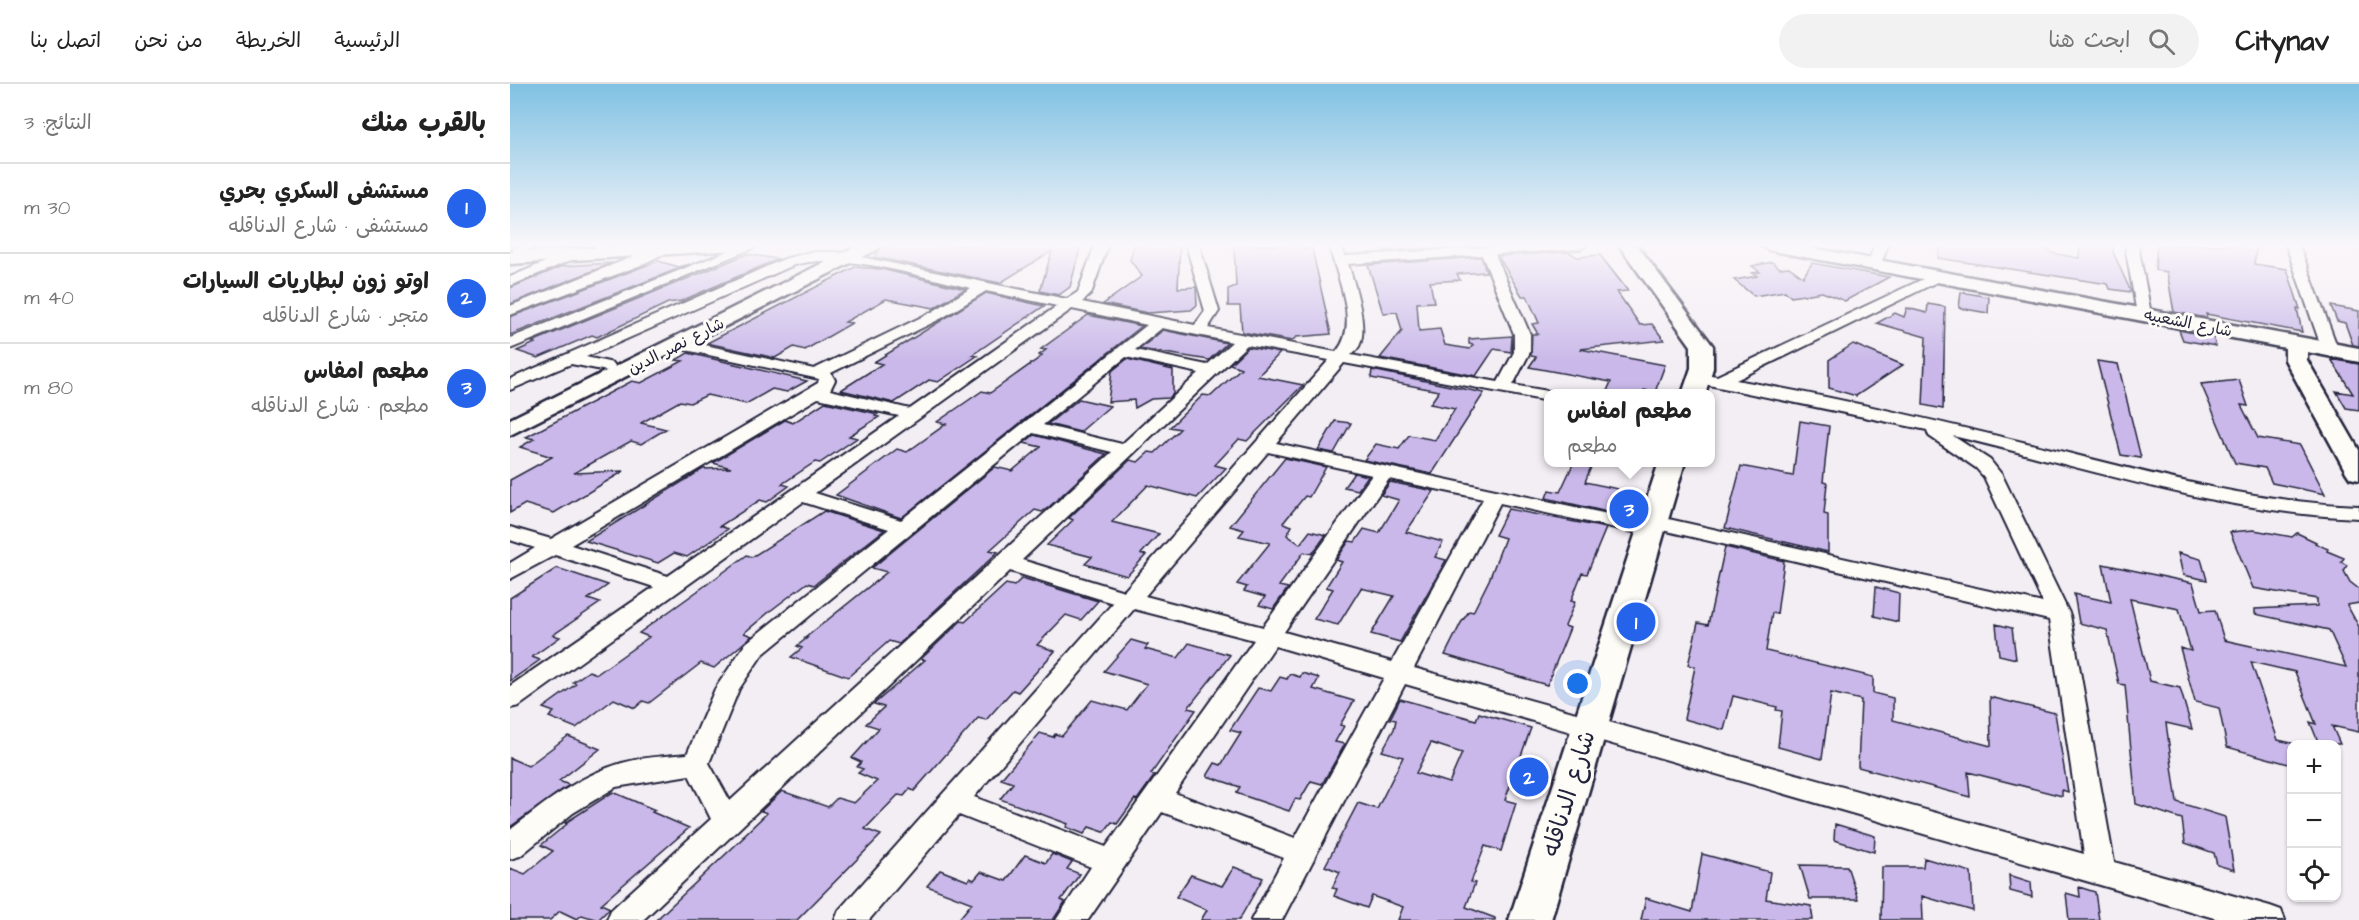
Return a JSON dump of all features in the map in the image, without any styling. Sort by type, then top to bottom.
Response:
[{"type":"street","points":[[510,311],[579,284]]},
{"type":"street","points":[[510,344],[656,284]]},
{"type":"street","points":[[510,385],[741,284]]},
{"type":"street","name":"شارع نصر الدين","points":[[510,428],[773,284]]},
{"type":"street","name":"شارع نصر الدين","points":[[510,414],[678,344],[780,284]]},
{"type":"street","points":[[981,284],[1244,340],[1544,395]]},
{"type":"street","points":[[510,699],[1072,303],[1084,294],[1089,284]]},
{"type":"street","points":[[1199,330],[1212,311],[1204,284]]},
{"type":"street","points":[[850,920],[1353,343],[1355,330],[1345,284]]},
{"type":"street","points":[[1501,284],[1522,334],[1522,352],[1503,388]]},
{"type":"street","points":[[1657,284],[1702,346],[1704,358],[1696,386],[1720,381],[1921,284]]},
{"type":"street","name":"شارع الشعبيه","points":[[1981,284],[2359,355]]},
{"type":"street","points":[[2138,284],[2144,314]]},
{"type":"street","points":[[2306,284],[2330,350]]},
{"type":"street","points":[[510,572],[816,383],[986,285]]},
{"type":"street","points":[[727,822],[696,763],[727,686],[738,666],[754,649],[1160,322]]},
{"type":"street","points":[[622,920],[1244,340]]},
{"type":"street","points":[[2296,343],[2296,360],[2359,472]]},
{"type":"street","points":[[678,344],[816,383],[915,415]]},
{"type":"street","points":[[1123,352],[1211,371]]},
{"type":"street","points":[[569,359],[618,368]]},
{"type":"street","points":[[1720,381],[1886,414],[2198,492],[2303,510],[2359,512]]},
{"type":"street","points":[[1923,424],[1983,464],[1993,476],[2059,615],[2101,873]]},
{"type":"street","points":[[1030,427],[1126,450]]},
{"type":"street","points":[[1265,446],[1494,496],[1654,526],[2059,615]]},
{"type":"street","name":"شارع الدناقله","points":[[1530,920],[1671,467]]},
{"type":"street","points":[[1071,920],[1383,473]]},
{"type":"street","points":[[801,495],[907,528]]},
{"type":"street","points":[[1266,920],[1494,496]]},
{"type":"street","points":[[510,533],[669,585]]},
{"type":"street","points":[[1005,562],[1130,600],[1268,636],[2270,920]]},
{"type":"street","points":[[510,847],[571,799],[597,784],[623,774],[696,763]]},
{"type":"street","points":[[1156,798],[1303,853]]},
{"type":"street","points":[[954,801],[1112,862]]},
{"type":"building","points":[[520,284],[560,284],[510,304],[510,288]]},
{"type":"building","points":[[597,284],[639,284],[510,335],[510,317]]},
{"type":"building","points":[[674,284],[720,284],[681,301],[668,303],[597,337],[592,335],[538,358],[517,351],[535,343],[532,342]]},
{"type":"building","points":[[822,284],[944,284],[965,289],[934,308],[886,299],[845,322],[852,323],[805,350],[794,347],[775,358],[707,343]]},
{"type":"building","points":[[1042,284],[1071,284],[1059,295],[1040,291]]},
{"type":"building","points":[[1131,284],[1178,284],[1178,288],[1196,287],[1197,305],[1191,310],[1148,313],[1103,304]]},
{"type":"building","points":[[1236,284],[1320,284],[1331,334],[1296,337],[1292,341],[1242,332],[1240,306],[1228,306],[1228,289]]},
{"type":"building","points":[[1374,284],[1430,284],[1434,302],[1417,303],[1419,331],[1440,329],[1445,345],[1470,349],[1473,345],[1469,344],[1469,339],[1512,336],[1511,352],[1494,349],[1476,376],[1380,358],[1402,331],[1397,312],[1383,313]]},
{"type":"building","points":[[1515,284],[1623,284],[1628,291],[1617,292],[1640,325],[1652,324],[1664,340],[1580,349],[1665,365],[1656,389],[1608,389],[1611,382],[1529,367],[1536,357],[1531,356],[1532,334],[1538,334],[1532,324],[1539,323],[1527,296],[1522,296]]},
{"type":"building","points":[[1739,284],[1876,284],[1845,301],[1822,292],[1791,297],[1785,291],[1754,296]]},
{"type":"building","points":[[2108,284],[2127,284],[2131,292],[2110,289]]},
{"type":"building","points":[[2169,284],[2292,284],[2300,309],[2297,308],[2302,332],[2206,314],[2207,318],[2174,312]]},
{"type":"building","points":[[1961,292],[1989,297],[1988,313],[1959,308]]},
{"type":"building","points":[[986,293],[1044,306],[972,355],[977,356],[938,382],[929,380],[894,403],[841,390],[882,364],[874,362]]},
{"type":"building","points":[[1928,304],[1945,307],[1943,409],[1923,405],[1926,337],[1877,323],[1895,313],[1904,317],[1907,308],[1927,313]]},
{"type":"building","points":[[2331,306],[2359,311],[2359,346],[2353,345],[2345,323],[2337,321]]},
{"type":"building","points":[[1088,315],[1142,326],[901,518],[836,495],[897,449],[907,452],[946,424],[937,422],[982,391],[990,393],[1042,356],[1039,355],[1046,350],[1041,349]]},
{"type":"building","points":[[1163,330],[1227,343],[1209,360],[1140,349]]},
{"type":"building","points":[[2179,330],[2213,337],[2216,346],[2183,340]]},
{"type":"building","points":[[1853,344],[1903,365],[1856,396],[1829,388],[1829,360]]},
{"type":"building","points":[[1248,347],[1280,353],[1258,376],[1303,385],[1247,441],[1239,439],[1215,465],[1226,468],[1197,498],[1148,485],[1112,522],[1159,534],[1141,554],[1146,555],[1127,576],[1085,564],[1092,557],[1047,545],[1073,520],[1069,518],[1130,460],[1138,462],[1149,452],[1155,453],[1180,429],[1170,427],[1203,395],[1211,396],[1241,368],[1230,364]]},
{"type":"building","points":[[688,353],[807,381],[787,392],[772,389],[746,404],[707,395],[690,403],[680,401],[641,423],[666,429],[641,444],[631,441],[574,473],[624,471],[554,513],[525,504],[510,513],[510,480],[552,457],[520,447],[534,439],[526,437],[632,381],[641,383],[683,361],[676,360]]},
{"type":"building","points":[[1127,359],[1173,370],[1173,394],[1169,398],[1151,399],[1135,408],[1134,400],[1108,402],[1112,371]]},
{"type":"building","points":[[2331,359],[2359,364],[2359,410],[2346,408],[2336,391],[2353,394]]},
{"type":"building","points":[[2097,361],[2118,364],[2141,458],[2121,455]]},
{"type":"building","points":[[1372,370],[1484,393],[1432,474],[1364,460],[1376,444],[1399,449],[1409,435],[1435,440],[1455,409],[1430,404],[1439,391],[1371,378]]},
{"type":"building","points":[[2239,380],[2248,406],[2241,405],[2258,438],[2300,445],[2325,494],[2272,483],[2265,468],[2235,463],[2201,384]]},
{"type":"building","points":[[1079,399],[1110,406],[1080,432],[1048,424]]},
{"type":"building","points":[[825,402],[878,414],[875,416],[879,417],[849,436],[857,438],[820,463],[815,462],[782,484],[789,486],[767,502],[760,500],[720,526],[728,529],[687,557],[674,553],[658,563],[586,541],[703,469],[731,468],[713,463],[785,420],[793,423]]},
{"type":"building","points":[[1335,421],[1351,423],[1334,453],[1318,450]]},
{"type":"building","points":[[1800,421],[1829,426],[1823,482],[1827,483],[1824,514],[1828,515],[1828,552],[1725,528],[1741,466],[1793,476]]},
{"type":"building","points":[[1034,435],[1106,454],[1049,507],[1042,512],[1035,510],[990,550],[998,552],[899,644],[889,641],[848,677],[791,657],[802,648],[797,646],[807,638],[805,638],[887,572],[872,568],[995,467],[1012,471],[1041,447],[1024,443]]},
{"type":"building","points":[[1285,458],[1326,467],[1309,497],[1305,496],[1283,523],[1292,526],[1287,535],[1300,544],[1310,531],[1326,535],[1312,554],[1304,552],[1279,586],[1288,588],[1273,609],[1259,605],[1265,597],[1244,591],[1247,587],[1237,584],[1270,543],[1239,536],[1244,530],[1230,526]]},
{"type":"building","points":[[1572,467],[1591,467],[1585,482],[1618,489],[1612,513],[1546,498],[1549,490],[1560,492]]},
{"type":"building","points":[[1354,473],[1368,476],[1358,490],[1344,487]]},
{"type":"building","points":[[1390,482],[1434,491],[1406,532],[1443,542],[1435,557],[1446,560],[1400,642],[1371,634],[1394,596],[1361,588],[1338,625],[1314,619],[1333,589],[1326,587],[1342,562],[1336,560],[1349,541],[1355,542],[1364,529],[1379,533],[1399,500],[1381,495]]},
{"type":"building","points":[[1508,509],[1606,528],[1587,574],[1582,573],[1571,601],[1575,602],[1565,626],[1570,628],[1547,685],[1445,655],[1461,623],[1469,611],[1473,612],[1489,580],[1505,538],[1495,535]]},
{"type":"building","points":[[824,511],[884,530],[814,585],[807,583],[774,608],[744,633],[752,636],[714,668],[701,663],[649,703],[643,701],[635,708],[614,699],[576,728],[549,717],[554,712],[543,708],[576,684],[573,682],[589,671],[597,674],[649,637],[639,633],[747,555],[752,557]]},
{"type":"building","points":[[2254,530],[2292,537],[2297,533],[2328,549],[2327,551],[2344,558],[2341,562],[2347,565],[2344,571],[2350,582],[2359,589],[2359,603],[2347,605],[2359,627],[2359,732],[2332,726],[2338,740],[2317,740],[2310,722],[2316,724],[2295,672],[2251,662],[2278,740],[2287,742],[2287,764],[2227,747],[2219,708],[2195,702],[2180,648],[2191,651],[2179,609],[2130,599],[2150,681],[2180,688],[2192,729],[2166,723],[2177,802],[2225,817],[2234,870],[2217,865],[2214,853],[2185,843],[2182,819],[2136,804],[2125,685],[2119,684],[2107,630],[2079,623],[2074,594],[2111,602],[2103,564],[2193,583],[2201,611],[2215,610],[2224,640],[2346,667],[2329,630],[2255,614],[2255,609],[2317,606],[2317,599],[2253,588],[2230,532]]},
{"type":"building","points":[[1725,547],[1784,561],[1777,614],[1772,613],[1766,651],[1873,677],[1873,693],[1893,698],[1893,720],[1991,746],[1990,697],[2055,713],[2068,792],[2062,790],[2062,796],[1968,772],[1970,797],[1858,767],[1861,700],[1831,693],[1822,759],[1778,747],[1782,711],[1776,710],[1777,707],[1733,696],[1724,730],[1684,719],[1695,667],[1688,665],[1698,623],[1708,625]]},
{"type":"building","points":[[2178,553],[2201,559],[2207,580],[2183,575]]},
{"type":"building","points":[[557,568],[608,585],[588,599],[600,603],[553,635],[560,637],[532,657],[540,660],[510,681],[510,598]]},
{"type":"building","points":[[1022,578],[1098,601],[1081,620],[1066,615],[1037,645],[1055,651],[1018,692],[1013,690],[986,720],[978,718],[914,791],[910,789],[904,796],[898,795],[865,829],[881,835],[797,920],[656,920],[745,836],[743,836],[767,813],[761,811],[782,791],[828,807],[837,798],[854,803],[877,781],[858,773],[863,769],[857,767],[861,762],[852,758],[879,728],[866,724],[884,707],[874,704],[925,660],[921,659],[961,621],[965,622],[1006,584],[1014,586]]},
{"type":"building","points":[[1876,587],[1899,593],[1898,622],[1874,616]]},
{"type":"building","points":[[1996,624],[2012,628],[2016,659],[1999,655]]},
{"type":"building","points":[[1131,640],[1148,645],[1145,649],[1178,658],[1189,643],[1230,655],[1188,708],[1196,710],[1151,774],[1155,775],[1137,800],[1135,799],[1117,824],[1112,822],[1104,832],[1089,827],[1084,834],[1066,827],[1068,824],[1000,799],[1013,783],[1001,779],[1040,733],[1053,737],[1055,734],[1062,736],[1092,700],[1127,710],[1147,684],[1104,671]]},
{"type":"building","points":[[1302,673],[1319,678],[1313,689],[1354,701],[1340,725],[1344,726],[1335,742],[1345,744],[1322,784],[1311,781],[1300,800],[1295,799],[1289,811],[1236,793],[1240,787],[1207,776],[1215,763],[1221,765],[1241,733],[1230,730],[1258,688],[1271,691],[1280,677],[1287,679],[1290,674],[1300,677]]},
{"type":"building","points":[[1400,699],[1476,720],[1479,713],[1531,728],[1505,800],[1516,803],[1501,851],[1485,846],[1471,882],[1475,883],[1466,907],[1495,918],[1495,920],[1398,920],[1403,907],[1372,896],[1367,908],[1334,896],[1337,889],[1332,888],[1340,872],[1325,866],[1358,803],[1377,809],[1403,757],[1382,751],[1394,729],[1396,720],[1390,719]],"holes":[[[1431,743],[1462,753],[1449,783],[1416,773]]]},
{"type":"building","points":[[568,736],[600,749],[559,781],[569,785],[510,827],[510,758],[528,766]]},
{"type":"building","points":[[613,792],[689,828],[601,904],[610,908],[598,920],[582,915],[577,919],[560,911],[550,920],[510,920],[510,868],[525,874],[553,851],[541,845],[567,824],[565,823]]},
{"type":"building","points":[[1835,824],[1875,836],[1874,852],[1834,840]]},
{"type":"building","points":[[1052,854],[1072,862],[1067,869],[1080,874],[1061,900],[1065,902],[1053,920],[958,920],[972,903],[927,886],[940,870],[968,881],[970,878],[974,880],[981,872],[1006,881],[1025,855],[1046,863]]},
{"type":"building","points":[[1702,854],[1770,872],[1766,899],[1811,906],[1813,920],[1641,920],[1646,898],[1692,912]]},
{"type":"building","points":[[1924,858],[1971,872],[1973,911],[1922,896],[1923,920],[1881,920],[1882,867],[1923,867]]},
{"type":"building","points":[[1800,865],[1847,866],[1858,899],[1810,899]]},
{"type":"building","points":[[1234,867],[1263,878],[1239,920],[1201,920],[1207,910],[1176,897],[1191,875],[1222,886]]},
{"type":"building","points":[[2009,875],[2031,882],[2032,897],[2010,891]]},
{"type":"building","points":[[2079,887],[2095,892],[2099,920],[2069,920],[2066,893],[2080,897]]},
{"type":"place","name":"مطعم امفاس","points":[[1629,509]]},
{"type":"place","name":"مستشفى السكري بحري","points":[[1636,622]]},
{"type":"place","name":"اوتو زون لبطاريات السيارات","points":[[1529,777]]}]
